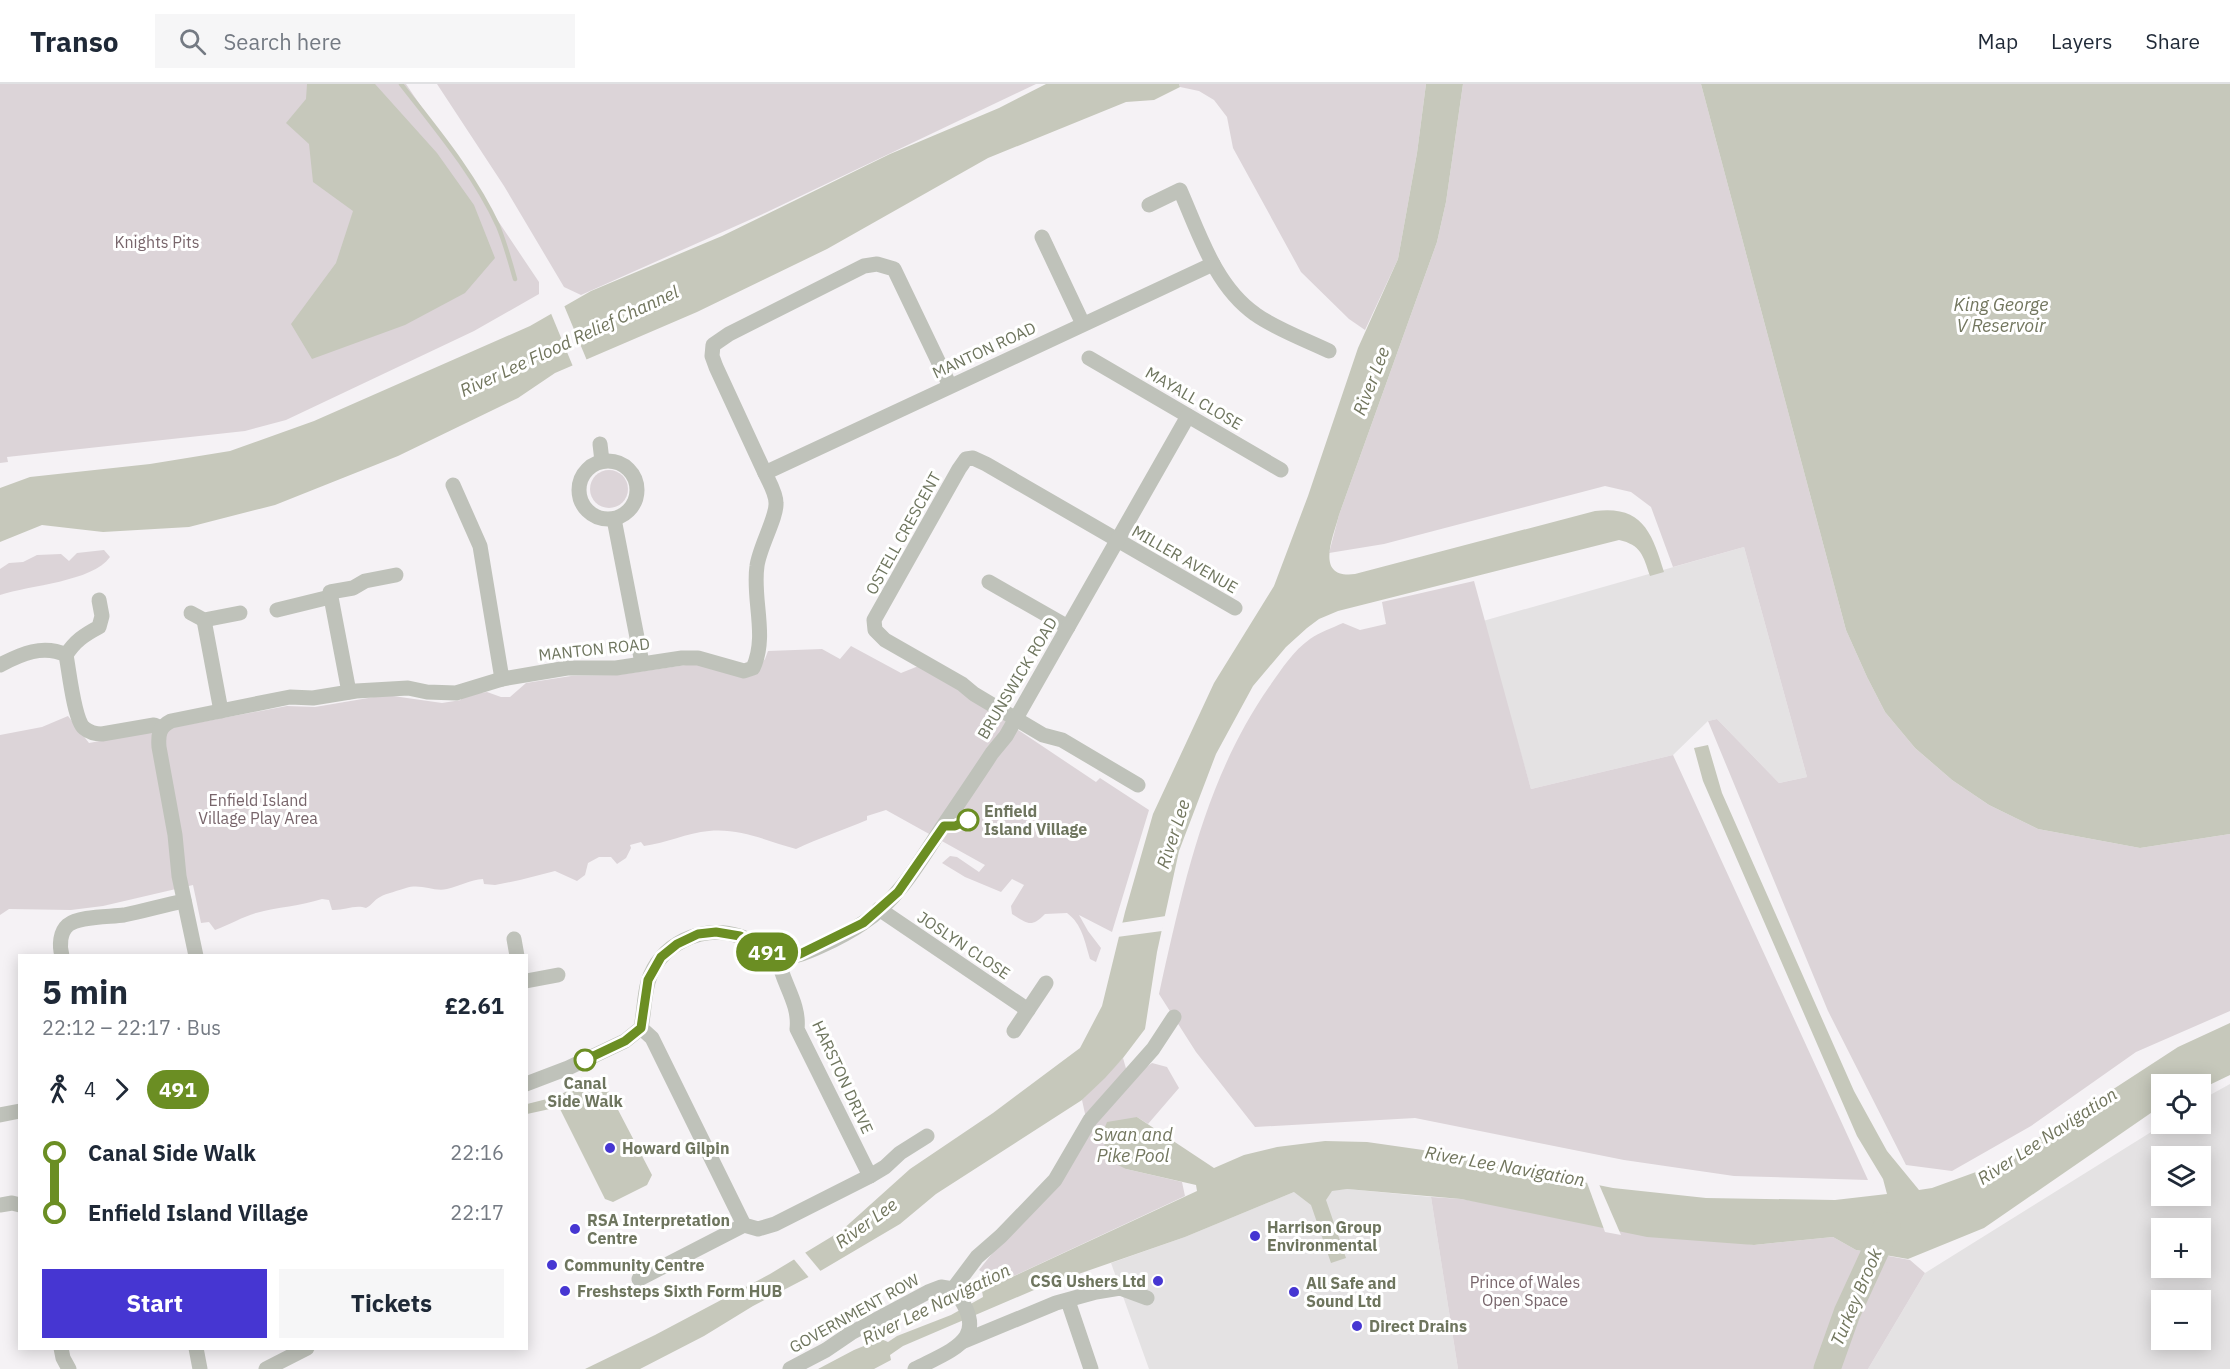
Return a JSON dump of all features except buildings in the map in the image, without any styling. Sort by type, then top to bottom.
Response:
[{"type":"street","points":[[1149,205],[1180,190],[1213,264],[1237,299],[1256,315],[1329,351]]},
{"type":"street","points":[[1042,237],[1083,324]]},
{"type":"street","points":[[765,473],[716,367],[712,356],[713,345],[739,328],[864,266],[877,264],[894,269],[950,386]]},
{"type":"street","name":"MANTON ROAD","points":[[66,655],[78,714],[83,727],[93,734],[154,725],[161,728],[171,721],[290,697],[313,699],[349,692],[408,688],[427,692],[456,693],[502,680],[567,668],[616,668],[675,658],[698,658],[744,672],[753,668],[758,658],[757,565],[775,514],[776,503],[765,473],[1213,264]]},
{"type":"street","name":"MAYALL CLOSE","points":[[1089,358],[1281,470]]},
{"type":"street","name":"BRUNSWICK ROAD","points":[[778,958],[800,954],[863,923],[898,892],[992,753],[1006,736],[1188,416]]},
{"type":"street","points":[[600,444],[602,461]]},
{"type":"street","name":"OSTELL CRESCENT","points":[[1016,719],[974,694],[962,684],[885,640],[875,630],[874,620],[959,469],[966,459],[973,458],[1117,540]]},
{"type":"street","points":[[602,461],[620,463],[633,475],[637,484],[635,502],[623,516],[614,519],[605,519],[588,512],[578,496],[580,478],[593,464],[602,461]]},
{"type":"street","points":[[453,485],[480,546],[502,680]]},
{"type":"street","points":[[614,519],[642,663]]},
{"type":"street","name":"MILLER AVENUE","points":[[1117,540],[1235,608]]},
{"type":"street","points":[[349,692],[330,592],[353,588],[365,581],[396,575]]},
{"type":"street","points":[[989,582],[1068,627]]},
{"type":"street","points":[[277,610],[330,597]]},
{"type":"street","points":[[0,665],[30,652],[48,649],[66,655],[83,635],[99,627],[102,616],[99,600]]},
{"type":"street","points":[[221,711],[198,616],[240,613]]},
{"type":"street","points":[[1016,719],[1043,735],[1062,740],[1138,785]]},
{"type":"street","points":[[161,728],[158,739],[159,747],[184,901],[196,954]]},
{"type":"street","points":[[62,954],[62,932],[75,921],[124,915],[184,901]]},
{"type":"street","name":"JOSLYN CLOSE","points":[[879,909],[1028,1010]]},
{"type":"street","points":[[528,1083],[568,1068],[625,1041],[641,1028],[648,980],[661,957],[684,940],[698,934],[716,932],[740,936],[778,958]]},
{"type":"street","points":[[514,939],[517,954]]},
{"type":"street","name":"HARSTON DRIVE","points":[[778,958],[796,1008],[797,1029],[870,1176]]},
{"type":"street","points":[[528,981],[558,975]]},
{"type":"street","points":[[1014,1031],[1046,983]]},
{"type":"street","points":[[964,1341],[970,1330],[970,1321],[953,1289],[977,1257],[1001,1236],[1054,1180],[1090,1120],[1153,1049],[1174,1017]]},
{"type":"street","points":[[641,1028],[652,1038],[744,1225]]},
{"type":"street","points":[[0,1115],[18,1111]]},
{"type":"street","points":[[639,1279],[744,1225],[758,1229],[765,1228],[870,1176],[927,1136]]},
{"type":"street","points":[[0,1205],[18,1204]]},
{"type":"street","name":"GOVERNMENT ROW","points":[[790,1369],[928,1292],[941,1287],[953,1289]]},
{"type":"street","points":[[915,1369],[964,1341],[1056,1303],[1120,1288],[1147,1298]]},
{"type":"street","points":[[1068,1301],[1091,1369]]},
{"type":"street","points":[[196,1350],[200,1369]]},
{"type":"street","points":[[266,1369],[294,1363],[305,1350]]},
{"type":"shaded area","points":[[1744,547],[1807,777],[1779,783],[1717,719],[1708,721],[1673,755],[1531,789],[1483,621]]},
{"type":"shaded area","points":[[2230,1084],[2230,1369],[1868,1369],[1925,1273],[2151,1132],[2151,1134],[2211,1134],[2211,1094]]},
{"type":"shaded area","points":[[1347,1189],[1431,1197],[1458,1369],[1149,1369],[1111,1263],[1185,1237],[1294,1192]]},
{"type":"green space","name":"Knights Pits","points":[[0,84],[406,84],[539,282],[539,294],[474,331],[286,420],[245,431],[7,457],[8,462],[0,463]]},
{"type":"green space","points":[[437,84],[1036,84],[765,213],[581,295],[564,287],[504,186]]},
{"type":"green space","points":[[1179,84],[1426,84],[1417,153],[1398,259],[1365,330],[1349,319],[1301,272],[1233,148],[1227,117],[1214,100],[1199,91],[1180,87]]},
{"type":"green space","points":[[1463,84],[1701,84],[1846,630],[1885,712],[1915,748],[1952,780],[1989,805],[2038,829],[2140,848],[2230,834],[2230,1011],[2136,1052],[2031,1126],[1952,1171],[1906,1165],[1828,1011],[1708,721],[1717,719],[1779,783],[1807,777],[1744,547],[1673,567],[1651,507],[1631,492],[1605,486],[1384,544],[1329,553],[1339,515],[1437,242],[1446,202]]},
{"type":"green space","points":[[609,470],[622,476],[628,489],[622,502],[609,508],[596,502],[590,489],[596,476]]},
{"type":"green space","points":[[104,550],[110,557],[89,572],[60,582],[0,595],[0,569],[9,563],[23,562],[37,555],[61,554],[69,561],[77,553]]},
{"type":"green space","points":[[1474,581],[1531,789],[1673,755],[1868,1180],[1734,1176],[1624,1160],[1415,1118],[1255,1127],[1196,1052],[1159,994],[1187,874],[1199,835],[1212,796],[1247,722],[1269,687],[1298,649],[1322,632],[1343,623],[1360,630],[1386,624],[1382,602]]},
{"type":"green space","name":"Enfield Island Village Play Area","points":[[851,646],[901,673],[921,665],[1096,782],[1100,778],[1149,810],[1112,932],[1079,915],[1101,948],[1096,962],[1090,959],[1080,928],[1067,913],[1045,914],[1033,923],[1022,920],[1012,914],[1011,906],[1024,885],[1012,879],[1001,892],[965,877],[942,863],[950,856],[957,857],[979,872],[985,865],[886,810],[867,816],[867,820],[796,849],[732,831],[701,832],[652,845],[644,846],[641,842],[630,845],[631,848],[626,858],[617,864],[611,857],[599,857],[588,863],[585,875],[577,881],[555,871],[495,885],[484,884],[483,879],[442,890],[411,887],[378,898],[366,908],[340,910],[332,910],[329,900],[322,899],[256,913],[215,930],[209,922],[201,923],[193,885],[103,906],[71,910],[9,909],[0,915],[0,735],[42,727],[68,716],[89,743],[287,706],[315,707],[386,695],[442,703],[461,700],[460,696],[487,692],[501,697],[510,697],[526,683],[571,676],[617,675],[693,664],[755,672],[768,651],[822,649],[840,659]]},
{"type":"green space","points":[[1123,1058],[1129,1079],[1152,1063],[1167,1067],[1179,1088],[1148,1124],[1137,1117],[1126,1169],[1182,1182],[1185,1196],[1001,1282],[979,1270],[1089,1132],[1082,1100]]},
{"type":"green space","name":"Prince of Wales Open Space","points":[[1431,1197],[1461,1199],[1754,1245],[1833,1237],[1856,1250],[1910,1260],[1925,1273],[1868,1369],[1458,1369]]},
{"type":"water","points":[[307,84],[375,84],[437,153],[474,205],[495,258],[465,293],[405,325],[312,359],[291,324],[336,263],[353,211],[313,182],[309,144],[286,123],[306,99]]},
{"type":"water","name":"River Lee Flood Relief Channel","points":[[1046,84],[1179,84],[1180,87],[1154,100],[1126,102],[988,158],[827,249],[697,312],[555,373],[518,398],[398,456],[275,505],[189,527],[103,532],[42,525],[0,542],[0,488],[30,477],[150,464],[230,451],[314,421],[530,326],[591,291],[722,236],[890,154],[999,108]]},
{"type":"water","name":"River Lee","points":[[1426,84],[1463,84],[1446,202],[1437,242],[1339,515],[1329,555],[1330,564],[1334,570],[1342,574],[1355,574],[1595,511],[1611,510],[1624,512],[1643,524],[1655,545],[1664,572],[1650,576],[1637,548],[1619,540],[1338,611],[1319,619],[1286,647],[1253,686],[1216,754],[1179,851],[1157,952],[1145,1029],[1105,1078],[1082,1100],[936,1194],[900,1224],[822,1270],[640,1369],[585,1369],[770,1274],[841,1231],[910,1169],[993,1113],[1080,1048],[1102,1006],[1125,912],[1153,814],[1214,683],[1274,586],[1308,496],[1358,348],[1398,259],[1417,153]]},
{"type":"water","name":"King George V Reservoir","points":[[1701,84],[2230,84],[2230,834],[2140,848],[2038,829],[1989,805],[1952,780],[1915,748],[1885,712],[1846,630]]},
{"type":"water","points":[[1708,745],[1722,793],[1854,1091],[1887,1151],[1919,1190],[1932,1188],[1998,1164],[2178,1047],[2230,1023],[2230,1075],[2211,1084],[2211,1074],[2151,1074],[2151,1113],[1984,1228],[1908,1259],[1856,1250],[1833,1237],[1754,1245],[1647,1237],[1461,1199],[1347,1189],[1332,1191],[1326,1200],[1346,1258],[1331,1263],[1311,1205],[1294,1192],[1185,1237],[1041,1287],[903,1346],[890,1355],[891,1360],[874,1369],[818,1369],[881,1339],[888,1342],[897,1336],[951,1315],[983,1297],[982,1291],[1197,1191],[1196,1185],[1126,1169],[1106,1159],[1103,1132],[1107,1122],[1137,1117],[1214,1168],[1244,1155],[1277,1147],[1325,1141],[1367,1142],[1423,1150],[1613,1188],[1706,1198],[1835,1200],[1887,1194],[1883,1179],[1857,1136],[1703,781],[1694,748]]},
{"type":"water","points":[[594,1078],[603,1081],[652,1175],[647,1185],[613,1202],[605,1199],[559,1107],[528,1114],[528,1104],[555,1097]]},
{"type":"pier","points":[[563,303],[588,363],[574,369],[550,311]]},
{"type":"pier","points":[[1166,916],[1162,931],[1117,937],[1120,923]]},
{"type":"pier","points":[[1586,1180],[1598,1182],[1621,1235],[1605,1232]]},
{"type":"pier","points":[[803,1250],[823,1274],[811,1280],[792,1257]]},
{"type":"waterway","points":[[401,84],[454,152],[478,188],[498,226],[515,279]]},
{"type":"waterway","name":"Turkey Brook","points":[[1827,1369],[1847,1313],[1887,1226]]},
{"type":"bus line","name":"491","points":[[585,1060],[625,1041],[641,1028],[648,980],[661,957],[677,944],[698,934],[716,932],[740,936],[778,958],[800,954],[863,923],[898,892],[944,826],[955,826],[968,820]]},
{"type":"place","name":"Enfield Island Village","points":[[968,820]]},
{"type":"place","name":"Canal Side Walk","points":[[585,1060]]},
{"type":"place","name":"Howard Gilpin","points":[[610,1148]]},
{"type":"place","name":"RSA Interpretation Centre","points":[[575,1229]]},
{"type":"place","name":"Harrison Group Environmental","points":[[1255,1236]]},
{"type":"place","name":"Community Centre","points":[[552,1265]]},
{"type":"place","name":"CSG Ushers Ltd","points":[[1158,1281]]},
{"type":"place","name":"Freshsteps Sixth Form HUB","points":[[565,1291]]},
{"type":"place","name":"All Safe and Sound Ltd","points":[[1294,1292]]},
{"type":"place","name":"Direct Drains","points":[[1357,1326]]},
{"type":"water label","name":"River Lee Navigation","points":[[2047,1136]]},
{"type":"water label","name":"Swan and Pike Pool","points":[[1133,1144]]},
{"type":"water label","name":"River Lee Navigation","points":[[1505,1166]]},
{"type":"water label","name":"River Lee Navigation","points":[[936,1304]]}]
